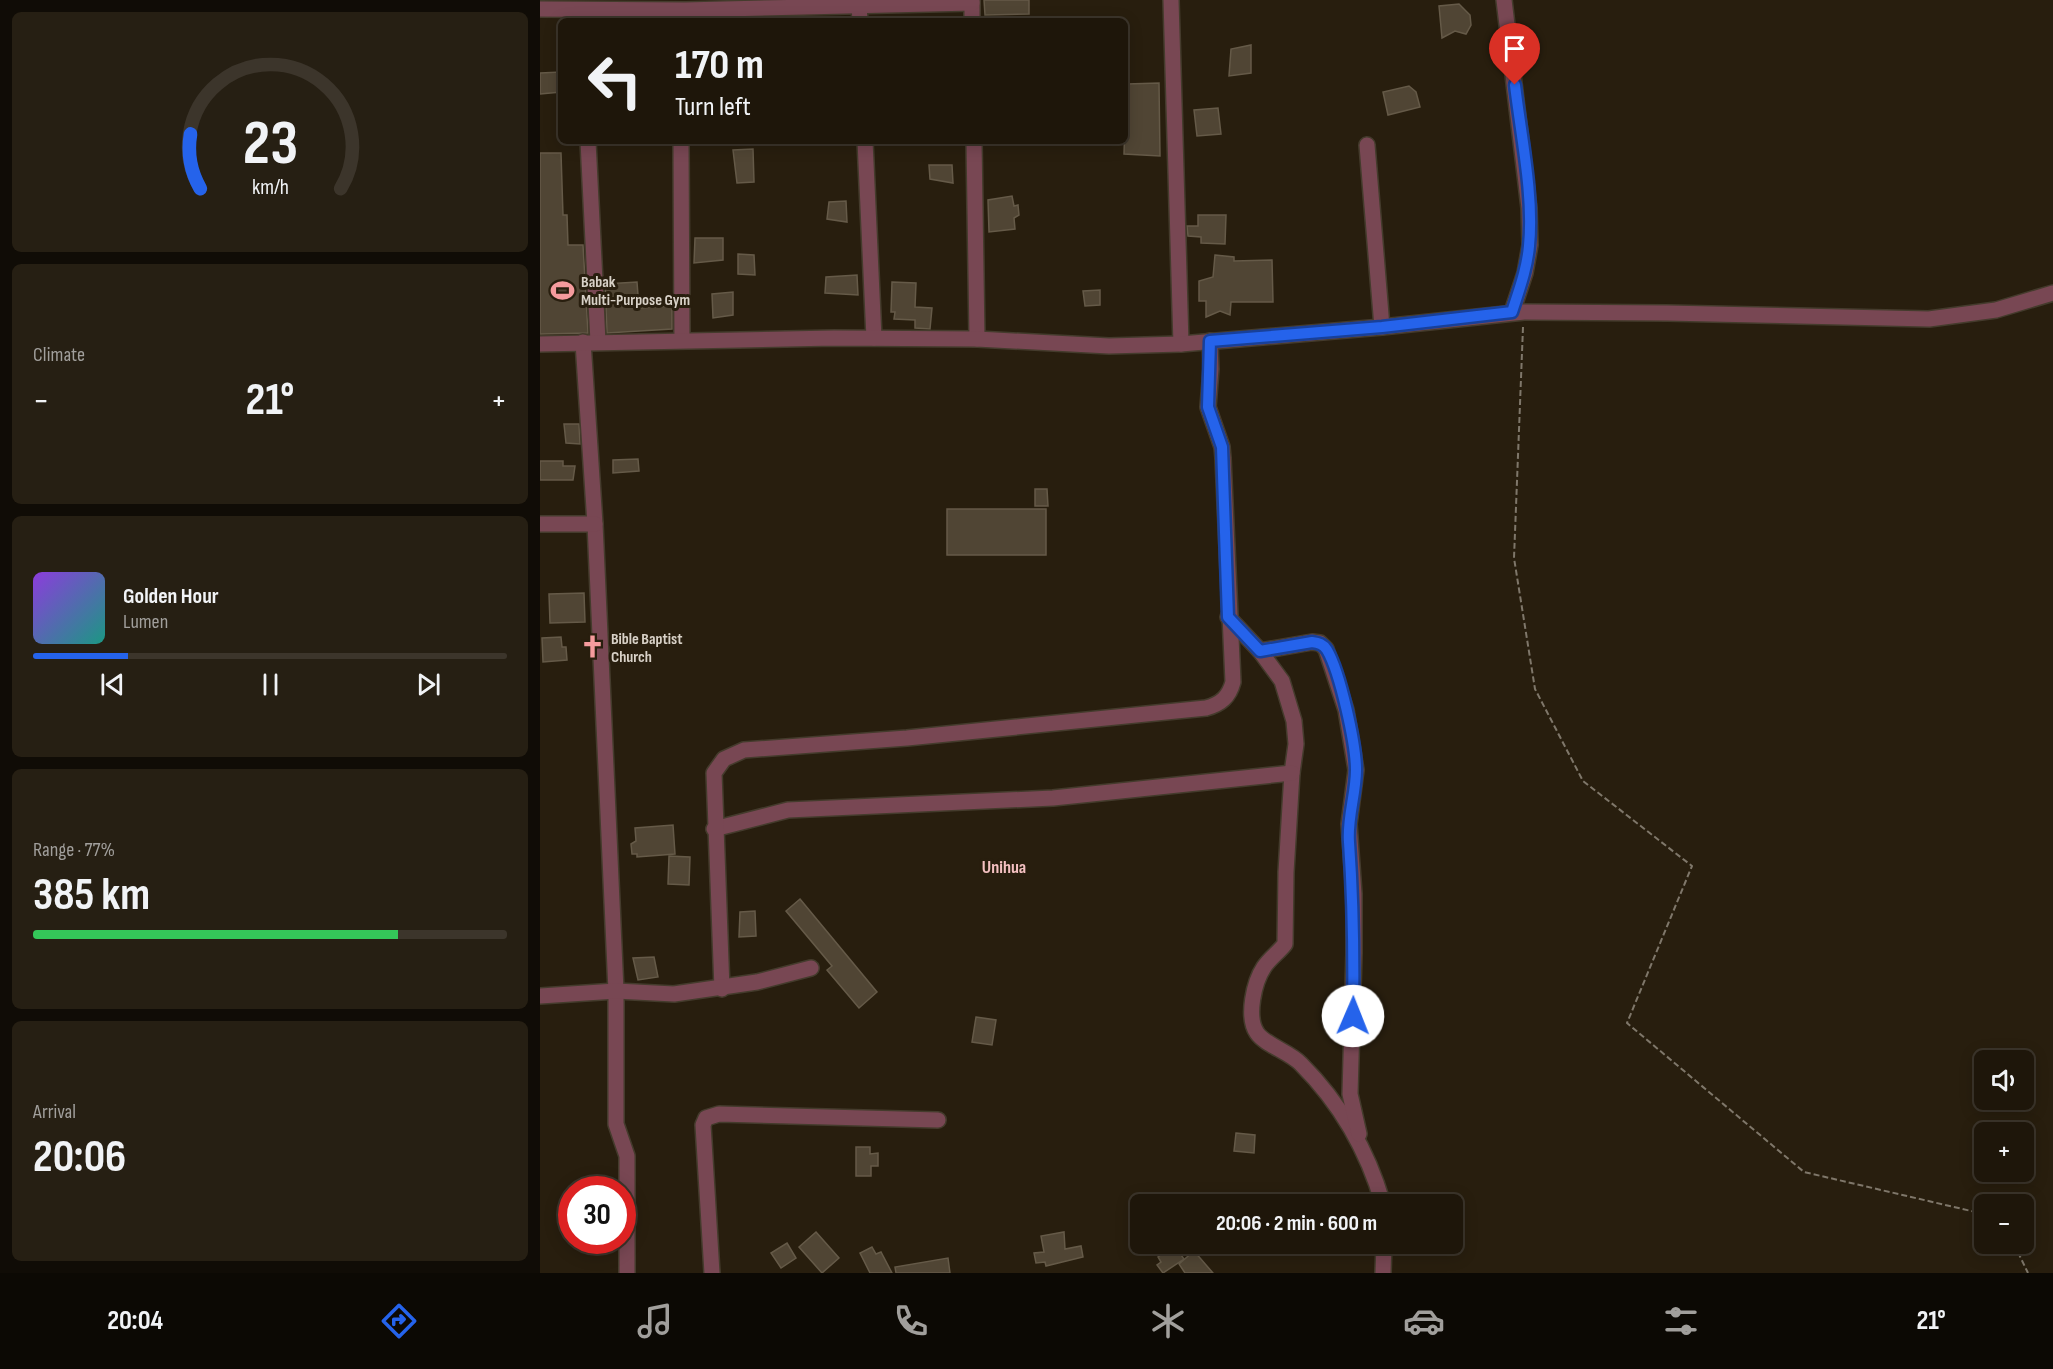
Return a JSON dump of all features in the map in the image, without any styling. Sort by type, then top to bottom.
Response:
[{"type":"street","points":[[1171,0],[1181,344]]},
{"type":"street","points":[[1504,0],[1529,207],[1530,244],[1518,312]]},
{"type":"street","points":[[540,9],[684,15],[860,13],[972,2],[972,18]]},
{"type":"street","points":[[588,144],[595,524],[616,991],[616,1125],[627,1156],[627,1273]]},
{"type":"street","points":[[681,144],[682,340]]},
{"type":"street","points":[[865,144],[874,338]]},
{"type":"street","points":[[974,144],[977,339]]},
{"type":"street","points":[[1367,146],[1382,327]]},
{"type":"street","points":[[540,344],[874,338],[977,339],[1109,346],[1181,344],[1382,327],[1518,312],[1667,312],[1929,320],[1996,310],[2053,293]]},
{"type":"street","points":[[722,989],[714,829],[714,773],[724,759],[744,750],[897,739],[1216,705],[1230,692],[1233,682],[1228,617],[1222,447],[1208,407],[1210,341]]},
{"type":"street","points":[[540,524],[595,524]]},
{"type":"street","points":[[1228,617],[1260,651],[1282,681],[1289,701],[1296,744],[1292,773],[1286,944],[1264,967],[1257,982],[1253,1023],[1257,1033],[1266,1042],[1301,1063],[1335,1104],[1360,1143]]},
{"type":"street","points":[[1260,651],[1312,642],[1326,649],[1333,663],[1353,741],[1356,770],[1349,824],[1354,930],[1350,1094],[1360,1143],[1379,1194]]},
{"type":"street","points":[[714,829],[788,810],[1053,798],[1292,773]]},
{"type":"street","points":[[540,996],[616,991],[674,994],[722,989],[812,968]]},
{"type":"street","points":[[712,1273],[703,1125],[706,1118],[719,1114],[938,1120]]},
{"type":"street","points":[[1383,1273],[1384,1254]]},
{"type":"path","points":[[1518,312],[1514,558],[1535,689],[1583,781],[1692,866],[1628,1023],[1804,1172],[1974,1212]]},
{"type":"path","points":[[2019,1254],[2028,1273]]},
{"type":"building","points":[[984,0],[1029,0],[1029,14],[985,15]]},
{"type":"building","points":[[1459,4],[1470,15],[1471,25],[1466,34],[1455,31],[1442,38],[1439,6]]},
{"type":"building","points":[[1251,45],[1251,73],[1229,76],[1231,49]]},
{"type":"building","points":[[558,72],[558,92],[540,94],[540,73]]},
{"type":"building","points":[[1159,83],[1160,156],[1124,154],[1124,144],[1128,144],[1128,84]]},
{"type":"building","points":[[1409,86],[1416,92],[1420,107],[1388,115],[1383,92]]},
{"type":"building","points":[[1218,108],[1221,134],[1197,136],[1194,110]]},
{"type":"building","points":[[753,149],[754,182],[737,183],[733,150]]},
{"type":"building","name":"Babak Multi-Purpose Gym","points":[[540,153],[561,153],[563,215],[567,215],[568,245],[583,245],[588,333],[540,334]]},
{"type":"building","points":[[929,165],[952,165],[953,183],[930,179]]},
{"type":"building","points":[[1012,196],[1014,206],[1018,205],[1019,215],[1014,218],[1015,229],[989,232],[988,200]]},
{"type":"building","points":[[846,201],[847,222],[827,219],[829,202]]},
{"type":"building","points":[[1198,215],[1226,215],[1225,244],[1201,243],[1201,237],[1188,236],[1187,226],[1198,226]]},
{"type":"building","points":[[695,238],[723,238],[723,260],[694,263]]},
{"type":"building","points":[[738,254],[754,255],[755,275],[738,274]]},
{"type":"building","points":[[1215,255],[1234,257],[1234,261],[1272,260],[1273,302],[1231,302],[1230,315],[1220,311],[1206,317],[1206,301],[1199,301],[1199,281],[1213,277]]},
{"type":"building","points":[[857,275],[858,295],[825,293],[826,277]]},
{"type":"building","points":[[637,282],[639,308],[672,306],[672,329],[607,333],[605,284]]},
{"type":"building","points":[[892,282],[916,283],[915,307],[932,308],[930,329],[915,328],[915,320],[894,319],[895,312],[891,312]]},
{"type":"building","points":[[1100,290],[1100,305],[1085,306],[1083,291]]},
{"type":"building","points":[[733,292],[733,315],[713,318],[712,294]]},
{"type":"building","points":[[564,424],[579,424],[580,444],[566,443]]},
{"type":"building","points":[[638,459],[639,471],[613,473],[613,460]]},
{"type":"building","points":[[540,461],[563,461],[563,466],[575,466],[573,480],[540,480]]},
{"type":"building","points":[[1035,489],[1047,489],[1048,506],[1035,506]]},
{"type":"building","points":[[947,509],[1046,509],[1046,555],[947,555]]},
{"type":"building","points":[[584,593],[585,622],[550,623],[549,594]]},
{"type":"building","points":[[561,637],[562,647],[566,647],[567,660],[543,662],[542,638]]},
{"type":"building","points":[[673,825],[675,854],[637,857],[637,854],[632,854],[631,844],[636,841],[635,828]]},
{"type":"building","points":[[669,856],[690,857],[689,885],[668,884]]},
{"type":"building","points":[[800,899],[877,992],[859,1008],[827,970],[832,966],[786,911]]},
{"type":"building","points":[[755,911],[756,936],[739,937],[740,912]]},
{"type":"building","points":[[654,957],[658,977],[638,980],[633,958]]},
{"type":"building","points":[[976,1017],[996,1020],[992,1045],[972,1042]]},
{"type":"building","points":[[1236,1133],[1255,1135],[1254,1153],[1234,1151]]},
{"type":"building","points":[[856,1147],[870,1147],[870,1154],[878,1153],[878,1166],[871,1166],[871,1176],[856,1176]]},
{"type":"building","points":[[816,1232],[839,1258],[822,1273],[799,1247]]},
{"type":"building","points":[[1064,1232],[1065,1249],[1081,1246],[1083,1257],[1046,1266],[1045,1262],[1036,1263],[1034,1253],[1044,1252],[1041,1236]]},
{"type":"building","points":[[787,1243],[796,1258],[781,1268],[771,1253]]},
{"type":"building","points":[[872,1247],[876,1254],[881,1252],[892,1273],[870,1273],[860,1253]]},
{"type":"building","points":[[1162,1254],[1180,1254],[1184,1259],[1163,1273],[1157,1265],[1161,1262],[1158,1257]]},
{"type":"building","points":[[1191,1254],[1197,1254],[1213,1273],[1185,1273],[1179,1264]]},
{"type":"building","points":[[948,1258],[950,1273],[896,1273],[895,1267]]},
{"type":"place","name":"Babak Multi-Purpose Gym","points":[[563,290]]},
{"type":"place","name":"Bible Baptist Church","points":[[593,647]]},
{"type":"district","name":"Unihua","points":[[1004,867]]},
{"type":"route","points":[[1353,1016],[1354,894],[1349,841],[1356,770],[1353,741],[1333,663],[1326,649],[1312,642],[1260,651],[1228,617],[1222,447],[1208,407],[1211,369],[1210,341],[1382,327],[1512,312],[1525,273],[1530,244],[1529,207],[1515,85]]}]
